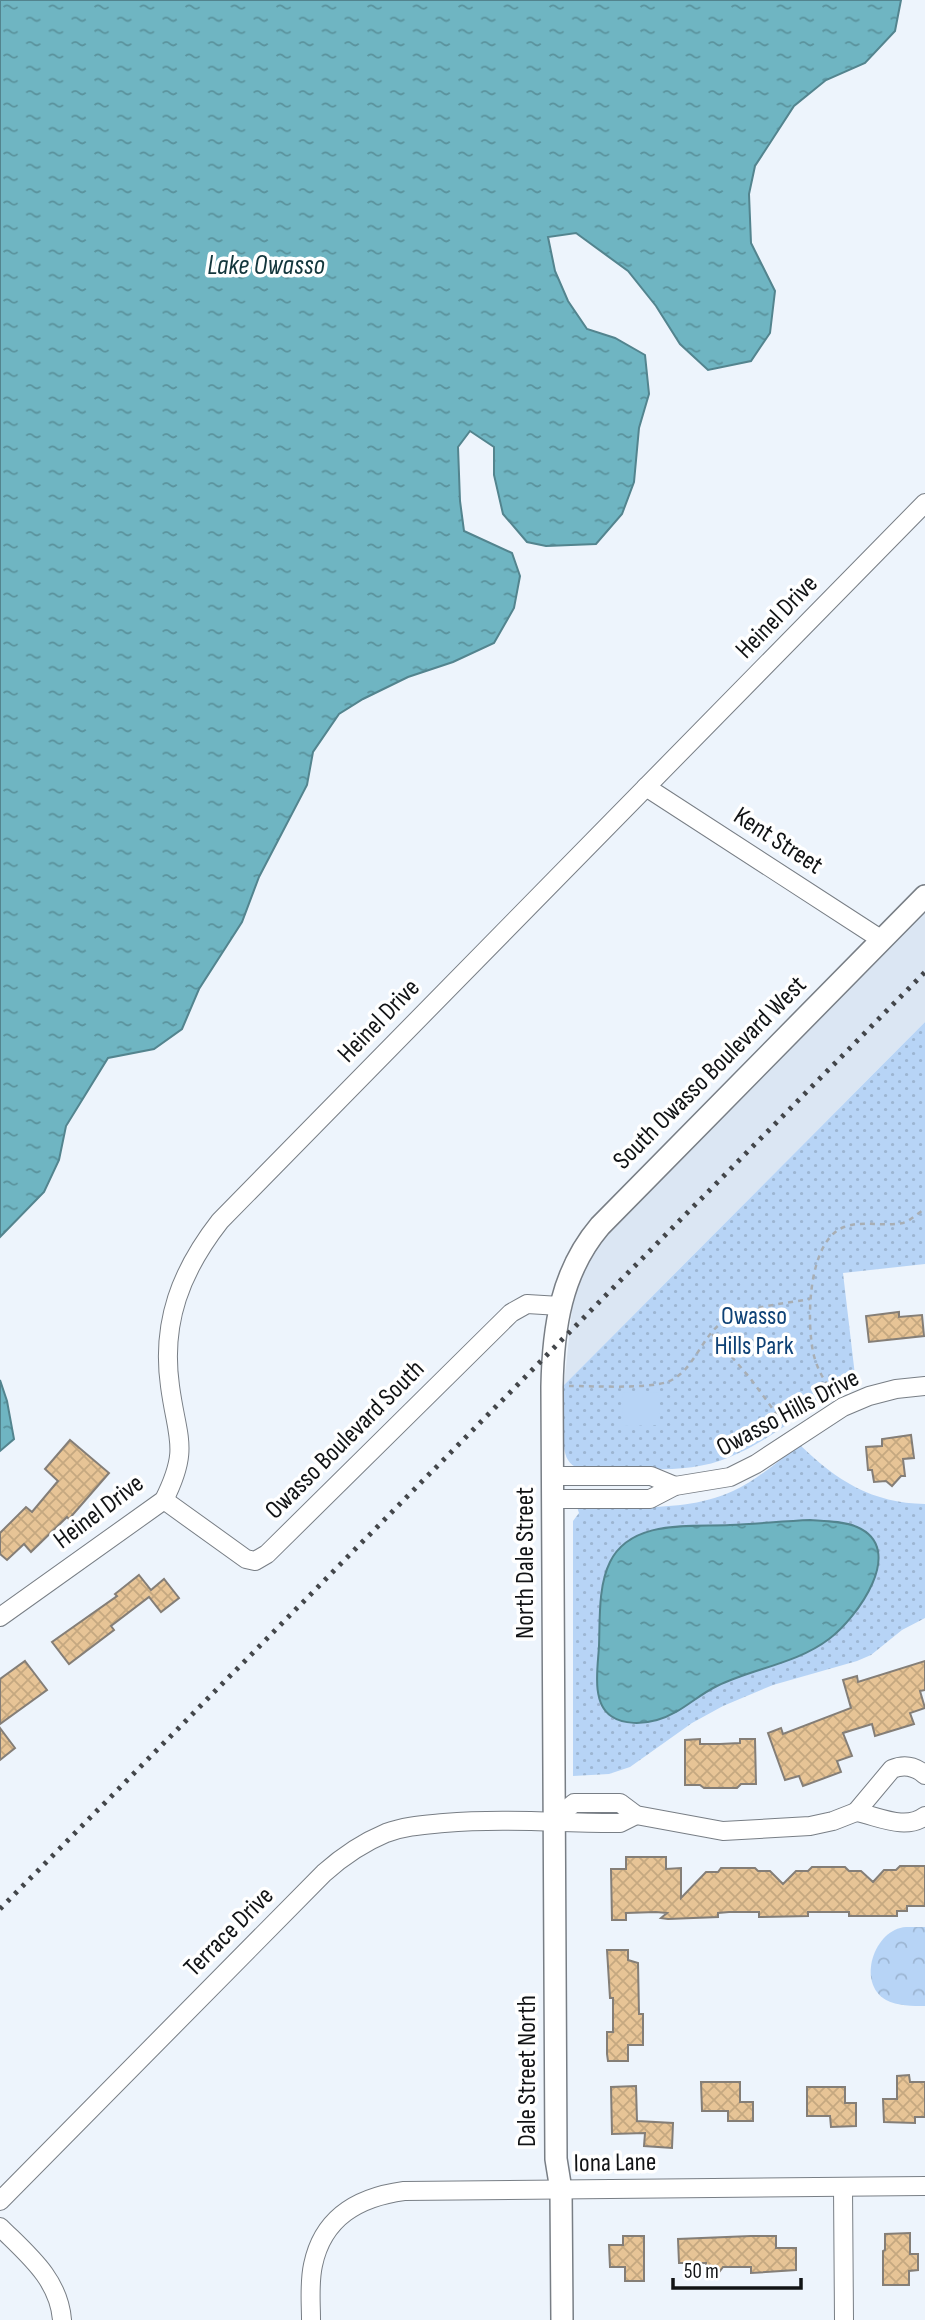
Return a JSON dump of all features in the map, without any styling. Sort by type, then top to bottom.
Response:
[{"type":"street","name":"Heinel Drive","points":[[0,1617],[164,1500],[175,1477],[180,1457],[180,1435],[170,1388],[170,1328],[179,1290],[200,1246],[220,1221],[925,503]]},
{"type":"street","name":"Kent Street","points":[[646,787],[882,940]]},
{"type":"street","name":"South Owasso Boulevard West","points":[[560,1306],[573,1267],[600,1226],[925,896]]},
{"type":"street","name":"Owasso Boulevard South","points":[[164,1500],[246,1559],[255,1561],[267,1554],[511,1313],[527,1304],[560,1306]]},
{"type":"street","name":"North Dale Street","points":[[554,1820],[552,1387],[554,1341],[560,1306]]},
{"type":"street","name":"Owasso Hills Drive","points":[[553,1500],[650,1500],[675,1486],[730,1476],[756,1464],[843,1408],[869,1396],[896,1389],[925,1386]]},
{"type":"street","name":"Owasso Hills Drive","points":[[552,1476],[651,1476],[675,1486]]},
{"type":"street","points":[[554,1820],[574,1803],[620,1803],[636,1815],[708,1830],[818,1825],[856,1812],[892,1769],[909,1766],[925,1775]]},
{"type":"street","points":[[856,1812],[904,1823],[916,1822],[925,1816]]},
{"type":"street","name":"Terrace Drive","points":[[0,2201],[343,1856],[365,1843],[411,1826],[474,1820],[554,1820]]},
{"type":"street","name":"Dale Street North","points":[[554,1820],[556,2159],[562,2190],[562,2320]]},
{"type":"street","name":"Iona Lane","points":[[311,2320],[313,2265],[319,2246],[329,2229],[343,2214],[360,2202],[380,2194],[404,2191],[925,2186]]},
{"type":"street","points":[[843,2187],[844,2320]]},
{"type":"street","points":[[0,2227],[48,2277],[57,2295],[62,2320]]},
{"type":"path","points":[[843,1408],[820,1374],[814,1354],[810,1299],[816,1266],[829,1239],[841,1228],[857,1224],[905,1223],[925,1209]]},
{"type":"path","points":[[552,1387],[666,1382],[681,1375],[711,1333],[725,1320],[748,1311],[810,1299]]},
{"type":"path","points":[[711,1333],[750,1378],[794,1438]]},
{"type":"shaded area","points":[[925,912],[925,1022],[564,1385],[573,1300],[585,1267],[601,1241]]},
{"type":"green space","name":"Owasso Hills Park","points":[[925,1022],[925,1264],[843,1273],[856,1384],[823,1401],[746,1449],[702,1466],[588,1470],[572,1464],[565,1453],[564,1445],[564,1385]]},
{"type":"green space","points":[[659,1392],[660,1425],[623,1426],[622,1393]]},
{"type":"green space","points":[[800,1445],[856,1488],[888,1499],[925,1504],[925,1618],[902,1630],[871,1655],[773,1685],[723,1706],[692,1723],[630,1767],[609,1774],[573,1776],[573,1521],[579,1513],[577,1507],[656,1507],[715,1498],[750,1481]]},
{"type":"green space","points":[[925,1927],[925,2006],[890,2002],[877,1992],[872,1982],[873,1958],[878,1946],[895,1930]]},
{"type":"water","name":"Lake Owasso","points":[[0,0],[901,0],[895,31],[865,63],[826,80],[794,106],[755,166],[749,194],[751,243],[775,291],[770,333],[751,361],[708,370],[680,344],[656,306],[628,271],[576,233],[548,237],[555,271],[568,301],[587,329],[615,338],[645,355],[649,394],[639,428],[634,482],[622,514],[596,544],[546,546],[527,542],[503,514],[494,475],[494,447],[470,431],[458,447],[464,531],[512,553],[520,576],[514,608],[494,643],[453,662],[408,677],[339,714],[313,752],[307,785],[259,877],[242,922],[199,989],[182,1029],[154,1049],[108,1058],[66,1126],[59,1160],[44,1192],[0,1237]]},
{"type":"water","points":[[0,1380],[14,1439],[0,1451]]},
{"type":"water","points":[[810,1520],[840,1522],[857,1527],[872,1537],[878,1551],[878,1567],[872,1584],[863,1601],[840,1629],[829,1639],[803,1654],[717,1686],[681,1709],[657,1720],[628,1722],[616,1719],[605,1710],[597,1684],[600,1603],[606,1571],[620,1548],[632,1538],[663,1528]]},
{"type":"building","points":[[899,1312],[899,1317],[922,1315],[924,1336],[869,1342],[866,1316]]},
{"type":"building","points":[[911,1435],[914,1458],[903,1459],[905,1476],[901,1476],[892,1486],[886,1481],[874,1482],[872,1470],[868,1470],[866,1447],[882,1446],[882,1439]]},
{"type":"building","points":[[70,1440],[109,1473],[69,1519],[67,1517],[31,1552],[24,1544],[7,1560],[0,1554],[0,1533],[26,1507],[32,1512],[58,1481],[45,1469]]},
{"type":"building","points":[[139,1575],[151,1590],[164,1579],[179,1598],[161,1612],[149,1597],[111,1626],[114,1630],[69,1664],[52,1642],[117,1596],[115,1594]]},
{"type":"building","points":[[25,1661],[47,1690],[0,1724],[0,1679]]},
{"type":"building","points":[[925,1661],[925,1690],[920,1691],[925,1708],[910,1713],[914,1724],[875,1736],[872,1724],[843,1733],[852,1756],[837,1761],[841,1772],[803,1786],[799,1776],[785,1780],[768,1733],[781,1728],[783,1734],[851,1708],[843,1680],[857,1676],[858,1682]]},
{"type":"building","points":[[0,1728],[15,1748],[0,1760]]},
{"type":"building","points":[[700,1739],[700,1744],[720,1744],[740,1743],[740,1739],[755,1739],[756,1784],[741,1784],[737,1788],[685,1785],[685,1740]]},
{"type":"building","points":[[626,1857],[666,1857],[666,1869],[681,1868],[681,1898],[706,1872],[718,1872],[721,1868],[770,1871],[783,1884],[796,1871],[808,1871],[812,1867],[845,1867],[849,1871],[861,1871],[873,1882],[884,1870],[896,1870],[900,1866],[925,1866],[925,1906],[907,1906],[907,1911],[897,1911],[897,1916],[849,1916],[849,1912],[808,1912],[808,1916],[759,1917],[759,1912],[729,1912],[718,1913],[718,1917],[668,1919],[661,1918],[667,1913],[656,1912],[626,1913],[626,1920],[612,1920],[611,1869],[626,1869]]},
{"type":"building","points":[[607,1950],[628,1950],[628,1960],[638,1963],[639,2014],[643,2014],[643,2045],[628,2045],[628,2061],[608,2061],[607,2032],[613,2032],[613,1998],[610,1998]]},
{"type":"building","points":[[909,2075],[910,2082],[925,2082],[925,2117],[915,2117],[915,2123],[884,2122],[883,2099],[897,2099],[897,2076]]},
{"type":"building","points":[[701,2082],[740,2082],[740,2102],[753,2102],[753,2121],[728,2121],[728,2111],[702,2111]]},
{"type":"building","points":[[636,2086],[637,2121],[673,2123],[672,2148],[644,2146],[645,2133],[612,2134],[611,2087]]},
{"type":"building","points":[[807,2087],[845,2087],[845,2103],[856,2103],[856,2126],[831,2127],[830,2116],[807,2116]]},
{"type":"building","points":[[910,2233],[910,2254],[918,2254],[918,2270],[909,2271],[909,2285],[883,2285],[885,2234]]},
{"type":"building","points":[[623,2236],[644,2236],[644,2281],[625,2281],[625,2267],[610,2267],[609,2245],[623,2245]]},
{"type":"building","points":[[776,2236],[776,2248],[796,2248],[796,2270],[751,2273],[751,2267],[723,2267],[717,2275],[706,2275],[706,2263],[679,2263],[678,2239]]},
{"type":"railway","points":[[0,1909],[925,972]]}]
